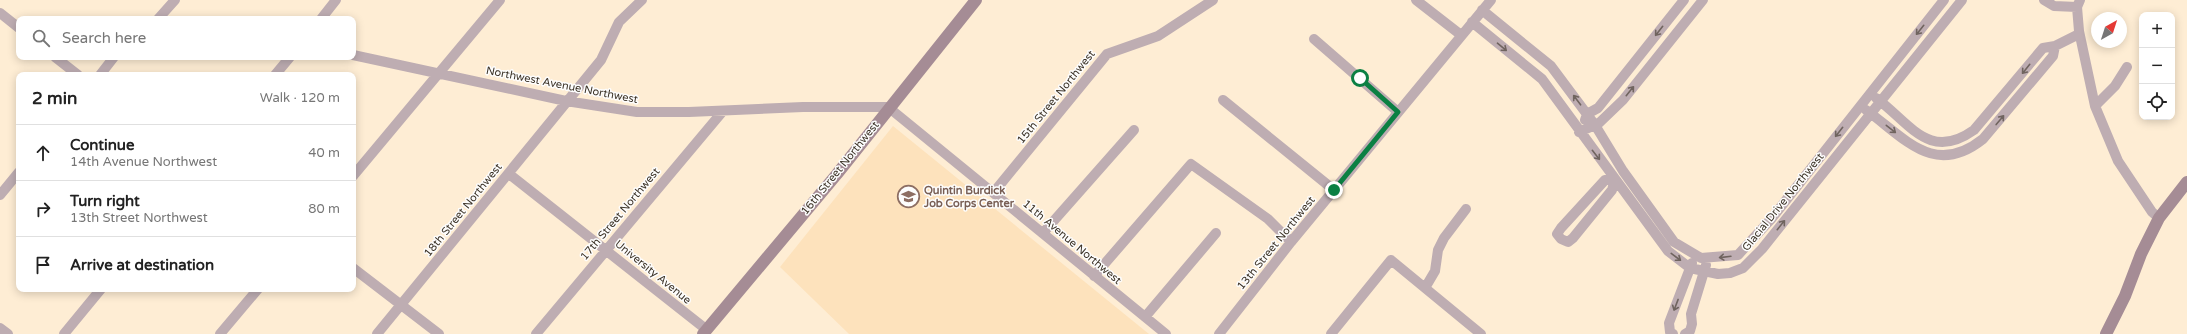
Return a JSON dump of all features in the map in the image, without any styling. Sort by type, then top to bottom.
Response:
[{"type":"street","points":[[323,16],[336,0]]},
{"type":"street","points":[[356,172],[500,0]]},
{"type":"street","name":"18th Street Northwest","points":[[377,334],[601,60],[618,22],[642,0]]},
{"type":"street","name":"16th Street Northwest","points":[[707,333],[837,174],[888,107],[976,0]]},
{"type":"street","name":"15th Street Northwest","points":[[994,192],[1107,54],[1158,36],[1213,0]]},
{"type":"street","points":[[1416,0],[1461,36]]},
{"type":"street","name":"13th Street Northwest","points":[[1219,334],[1291,242],[1491,0]]},
{"type":"street","points":[[1578,132],[1587,114],[1598,108],[1684,0]]},
{"type":"street","points":[[1578,132],[1595,125],[1623,100],[1703,0]]},
{"type":"street","points":[[1482,10],[1551,66],[1595,125],[1623,171],[1674,242],[1696,255],[1708,258],[1738,255],[1772,218],[1944,0]]},
{"type":"street","name":"Glacial Drive Northwest","points":[[1472,22],[1542,79],[1578,132],[1668,251],[1690,268],[1718,274],[1730,273],[1743,268],[1762,249],[1962,0]]},
{"type":"street","points":[[2044,0],[2054,6],[2078,4]]},
{"type":"street","points":[[2068,0],[2078,4]]},
{"type":"street","points":[[160,16],[172,1]]},
{"type":"street","points":[[2078,4],[2080,34],[2095,106],[2118,161],[2152,212],[2159,218]]},
{"type":"street","points":[[0,13],[16,26]]},
{"type":"street","points":[[1869,94],[1880,101],[1919,136],[1934,142],[1948,142],[1963,137],[1974,130],[2042,48],[2054,46],[2080,34]]},
{"type":"street","points":[[1314,40],[1398,112]]},
{"type":"street","points":[[1860,105],[1912,146],[1928,154],[1949,156],[1970,150],[1983,139],[2053,56],[2054,46]]},
{"type":"street","name":"Northwest Avenue Northwest","points":[[356,56],[566,101],[637,112],[724,111],[802,107],[888,107]]},
{"type":"street","points":[[59,60],[74,72]]},
{"type":"street","points":[[102,72],[112,60]]},
{"type":"street","points":[[278,72],[288,60]]},
{"type":"street","points":[[2095,106],[2115,86],[2127,67]]},
{"type":"street","points":[[1223,100],[1334,190]]},
{"type":"street","name":"11th Avenue Northwest","points":[[888,107],[994,192],[1166,334]]},
{"type":"street","name":"17th Street Northwest","points":[[536,334],[605,249],[724,111]]},
{"type":"street","points":[[1043,233],[1134,130]]},
{"type":"street","points":[[1094,276],[1191,164],[1268,219],[1291,242]]},
{"type":"street","points":[[1615,179],[1605,180],[1561,228],[1557,234],[1561,239],[1568,242],[1573,238],[1612,190],[1615,179],[1623,171]]},
{"type":"street","name":"University Avenue","points":[[509,174],[605,249],[707,333]]},
{"type":"street","points":[[0,195],[16,176]]},
{"type":"street","points":[[2106,334],[2125,296],[2141,254],[2159,218],[2187,182]]},
{"type":"street","points":[[1424,288],[1436,271],[1438,250],[1444,238],[1466,209]]},
{"type":"street","points":[[1145,317],[1216,233]]},
{"type":"street","points":[[1673,334],[1670,332],[1669,323],[1696,255]]},
{"type":"street","points":[[1685,334],[1690,332],[1692,324],[1691,314],[1708,258]]},
{"type":"street","points":[[1331,334],[1392,260],[1481,334]]},
{"type":"street","points":[[356,270],[439,334]]},
{"type":"street","points":[[64,334],[99,292]]},
{"type":"street","points":[[220,334],[255,292]]},
{"type":"street","points":[[0,328],[8,334]]},
{"type":"shaded area","name":"Quintin Burdick Job Corps Center","points":[[893,126],[1149,334],[849,334],[780,267]]},
{"type":"place","name":"Quintin Burdick Job Corps Center","points":[[908,196]]},
{"type":"route","points":[[1334,190],[1398,112],[1360,78]]}]
